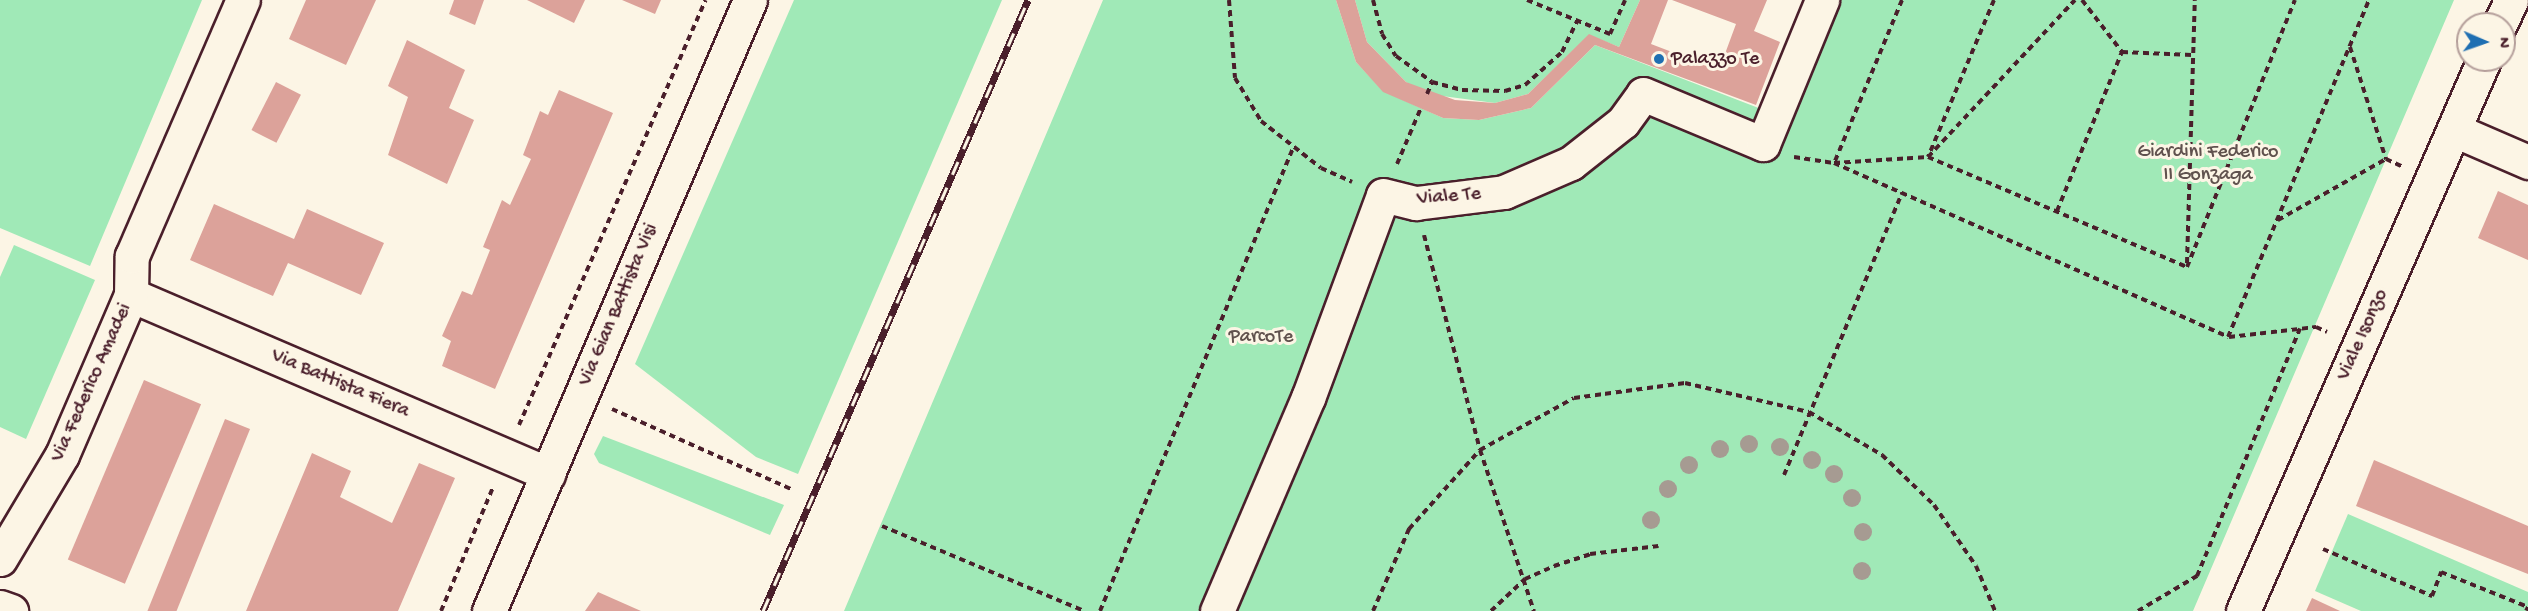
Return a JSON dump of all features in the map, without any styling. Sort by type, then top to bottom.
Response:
[{"type":"street","name":"Via Federico Amadei","points":[[0,559],[62,455],[131,296],[132,256],[243,0]]},
{"type":"street","name":"Via Gian Battista Visi","points":[[489,611],[750,0]]},
{"type":"street","points":[[1762,144],[1822,0]]},
{"type":"street","name":"Viale Isonzo","points":[[2242,611],[2479,72]]},
{"type":"street","name":"Viale Te","points":[[1383,195],[1416,202],[1504,192],[1571,163],[1623,122],[1643,94],[1762,144]]},
{"type":"street","points":[[2454,130],[2528,162]]},
{"type":"street","points":[[1217,611],[1308,398],[1383,195]]},
{"type":"street","name":"Via Battista Fiera","points":[[131,296],[548,474]]},
{"type":"street","points":[[0,607],[10,611]]},
{"type":"path","points":[[441,611],[506,455],[706,0]]},
{"type":"path","points":[[1229,0],[1235,78],[1261,121],[1321,168],[1383,195],[1420,110]]},
{"type":"path","points":[[1373,0],[1388,46],[1432,82],[1479,92],[1525,85],[1562,52],[1577,21]]},
{"type":"path","points":[[1527,0],[1610,34],[1625,0]]},
{"type":"path","points":[[1834,163],[1902,0]]},
{"type":"path","points":[[1928,157],[1994,0]]},
{"type":"path","points":[[1928,157],[2075,0]]},
{"type":"path","points":[[2082,0],[2122,52],[2192,55]]},
{"type":"path","points":[[2187,267],[2195,0]]},
{"type":"path","points":[[2187,267],[2295,0]]},
{"type":"path","points":[[2228,337],[2368,0]]},
{"type":"path","points":[[2350,46],[2386,159],[2404,167]]},
{"type":"path","points":[[2056,211],[2122,52]]},
{"type":"path","points":[[1427,94],[1432,82]]},
{"type":"path","points":[[1762,144],[1799,159],[1834,163],[1928,157],[2187,267]]},
{"type":"path","points":[[1100,611],[1293,148]]},
{"type":"path","points":[[2278,220],[2386,159]]},
{"type":"path","points":[[1834,163],[2228,337],[2316,327],[2331,333]]},
{"type":"path","points":[[1784,475],[1902,193]]},
{"type":"path","points":[[1416,202],[1480,450],[1526,579],[1534,611]]},
{"type":"path","points":[[2138,611],[2197,576],[2300,329]]},
{"type":"path","points":[[1373,611],[1409,529],[1480,450],[1574,398],[1684,383],[1809,412],[1882,455],[1934,505],[1976,566],[1995,611]]},
{"type":"path","points":[[606,417],[610,408],[791,489]]},
{"type":"path","points":[[524,414],[565,432]]},
{"type":"path","points":[[882,525],[1084,611]]},
{"type":"path","points":[[1491,611],[1526,579],[1590,554],[1659,546]]},
{"type":"path","points":[[2323,549],[2432,596],[2441,572],[2528,607],[2526,611]]},
{"type":"green space","points":[[0,0],[202,0],[90,266],[0,228]]},
{"type":"green space","points":[[794,0],[1002,0],[798,474],[756,457],[635,364]]},
{"type":"green space","name":"ParcoTe","points":[[1103,0],[1336,0],[1356,62],[1383,91],[1443,118],[1479,120],[1531,108],[1595,45],[1787,119],[1837,0],[2454,0],[2193,611],[844,611]]},
{"type":"green space","points":[[1355,0],[1640,0],[1619,47],[1589,35],[1528,94],[1495,103],[1427,94],[1406,82],[1367,42]]},
{"type":"green space","points":[[14,245],[95,280],[26,439],[0,427],[0,277]]},
{"type":"green space","points":[[603,436],[784,505],[770,535],[599,463],[594,454]]},
{"type":"green space","points":[[2348,514],[2528,592],[2528,611],[2361,611],[2315,591]]},
{"type":"building","points":[[306,0],[376,0],[346,65],[289,39]]},
{"type":"building","points":[[454,0],[484,0],[475,25],[449,14]]},
{"type":"building","points":[[527,0],[585,0],[574,23]]},
{"type":"building","points":[[622,0],[661,0],[655,14]]},
{"type":"building","name":"Palazzo Te","points":[[1336,0],[1355,0],[1367,42],[1406,82],[1455,100],[1495,103],[1528,94],[1589,34],[1619,47],[1640,0],[1668,0],[1651,44],[1719,70],[1736,24],[1672,0],[1767,0],[1754,31],[1780,42],[1756,105],[1595,45],[1531,108],[1479,120],[1443,118],[1383,92],[1356,62]]},
{"type":"building","points":[[407,40],[465,70],[449,108],[474,120],[447,184],[388,155],[408,97],[388,86]]},
{"type":"building","points":[[276,82],[301,95],[276,143],[251,130]]},
{"type":"building","points":[[559,90],[613,113],[495,389],[442,366],[451,341],[442,336],[462,291],[472,295],[490,250],[483,247],[502,200],[510,205],[531,159],[523,155],[540,111],[548,115]]},
{"type":"building","points":[[2498,191],[2528,205],[2528,260],[2478,238]]},
{"type":"building","points":[[214,204],[294,239],[307,209],[384,243],[361,295],[288,263],[273,296],[190,260]]},
{"type":"building","points":[[144,380],[201,404],[125,584],[68,559]]},
{"type":"building","points":[[225,419],[250,429],[177,611],[147,611]]},
{"type":"building","points":[[312,453],[351,471],[340,497],[392,523],[419,463],[455,478],[398,611],[246,611]]},
{"type":"building","points":[[2374,460],[2528,526],[2528,574],[2356,506]]},
{"type":"building","points":[[598,592],[641,611],[585,611]]},
{"type":"building","points":[[2312,598],[2340,611],[2306,611]]},
{"type":"railway","points":[[763,611],[1028,0]]},
{"type":"place","name":"Palazzo Te","points":[[1659,59]]},
{"type":"park label","name":"Giardini Federico II Gonzaga","points":[[2208,164]]}]
